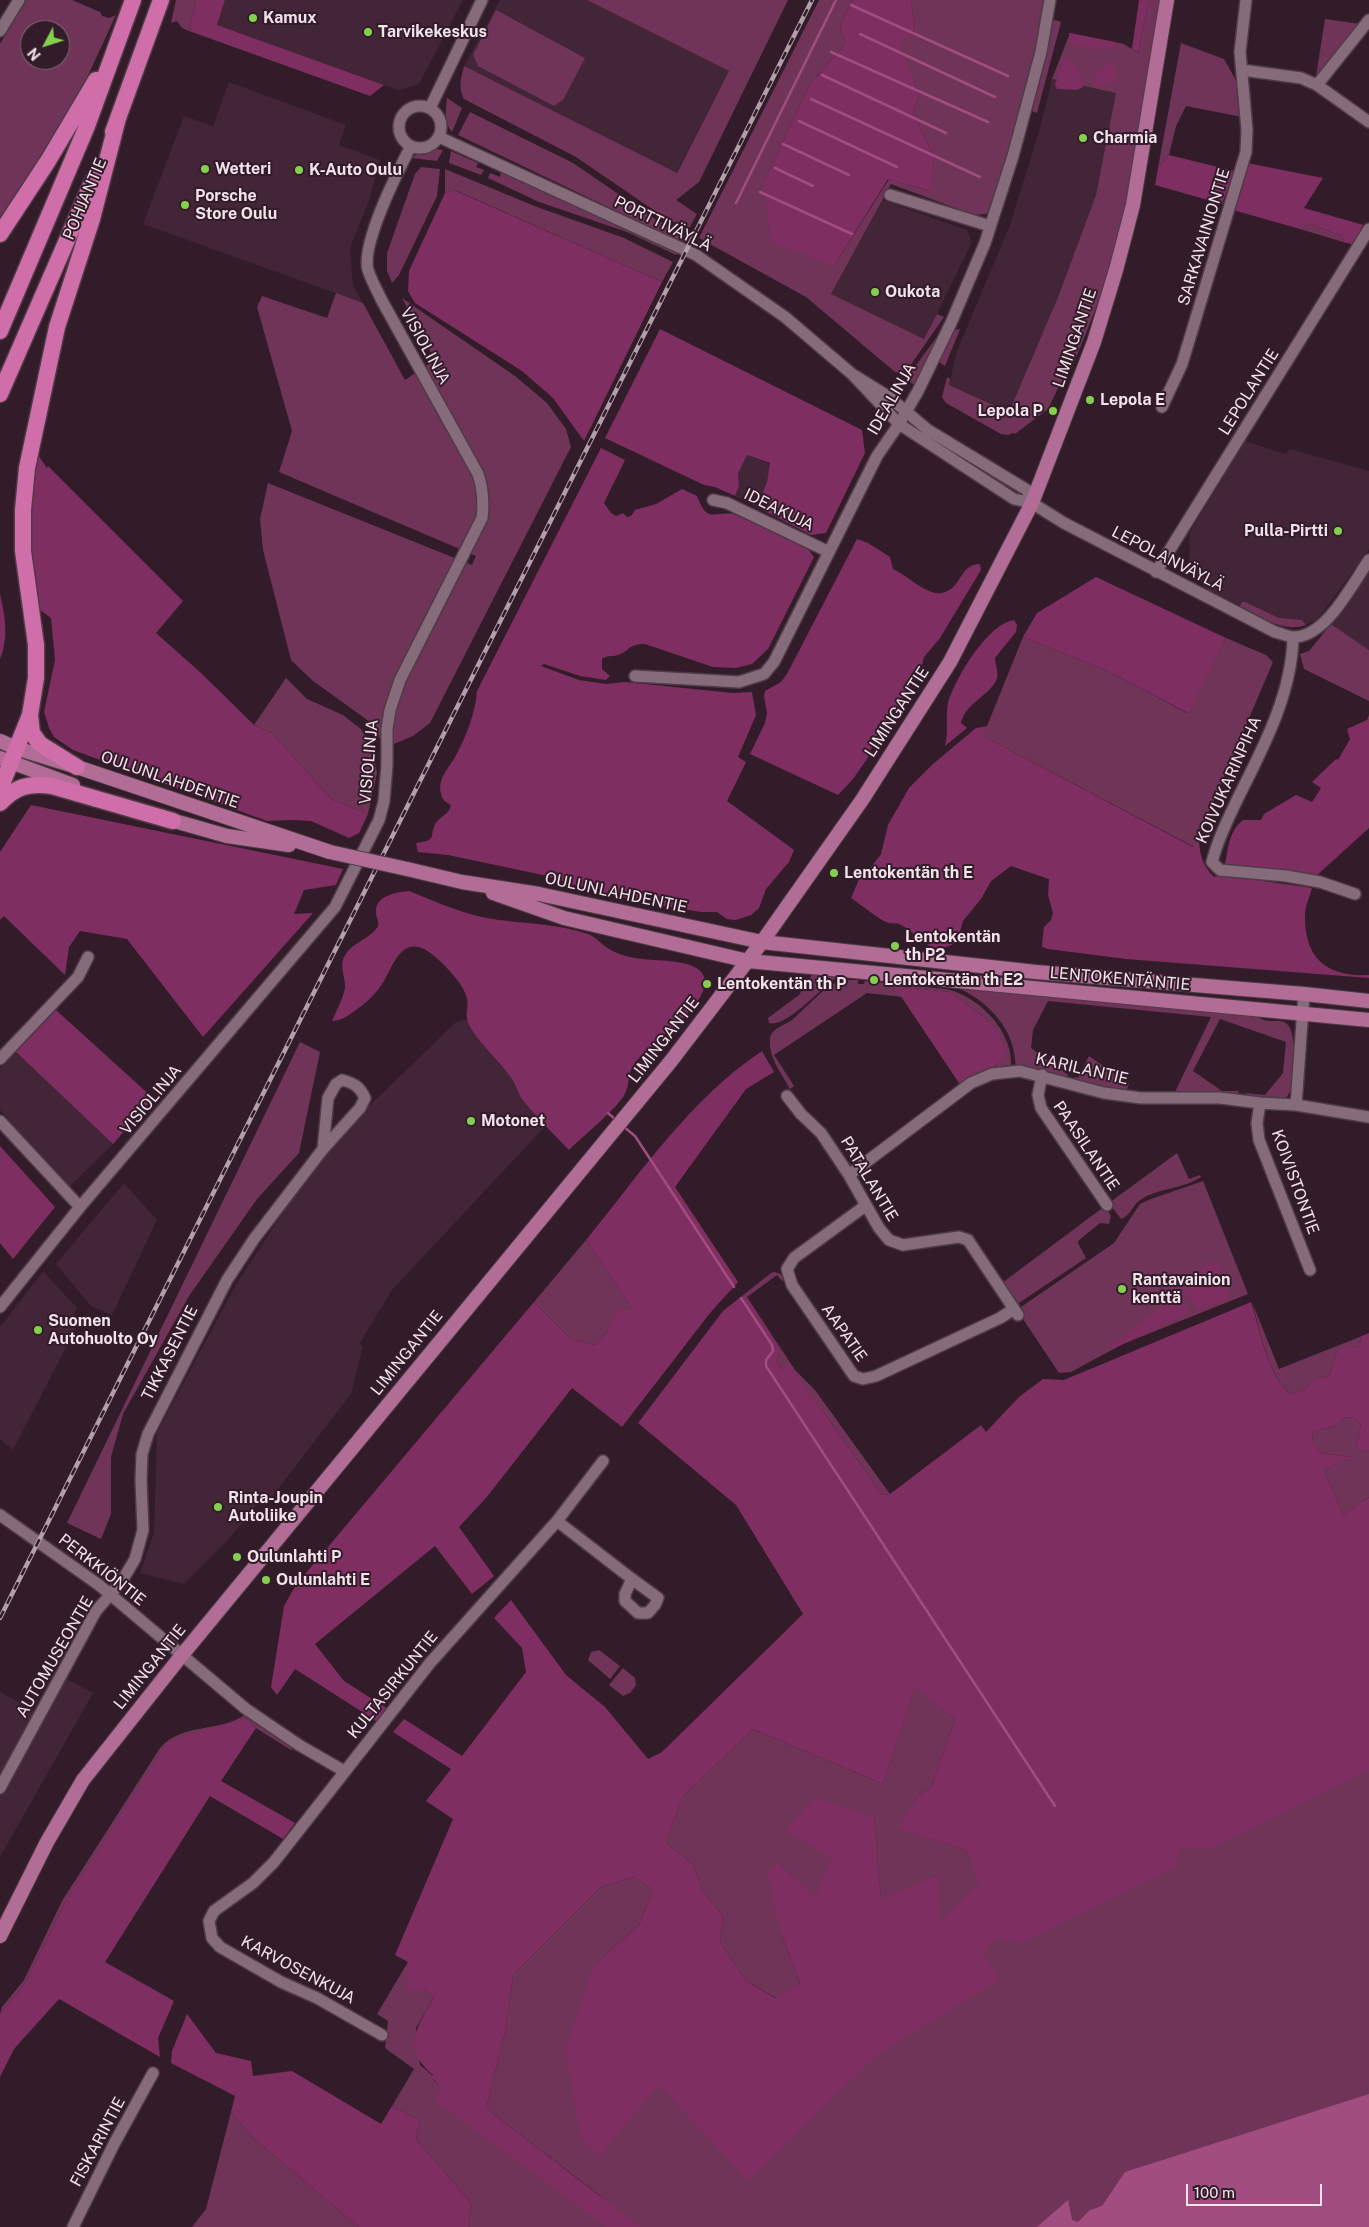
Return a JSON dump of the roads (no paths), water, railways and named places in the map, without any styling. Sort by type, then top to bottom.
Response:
[{"type":"highway","name":"POHJANTIE","points":[[0,331],[87,126],[133,0]]},
{"type":"highway","name":"POHJANTIE","points":[[0,394],[83,205],[117,122],[161,0]]},
{"type":"highway","points":[[0,234],[78,112],[122,34]]},
{"type":"highway","points":[[78,767],[40,744],[32,733],[30,715],[36,678],[36,645],[23,551],[23,510],[27,468],[57,326],[92,219],[117,122]]},
{"type":"highway","points":[[0,789],[9,756],[30,715]]},
{"type":"highway","points":[[0,803],[10,792],[19,787],[34,784],[52,786],[173,821]]},
{"type":"main road","name":"LIMINGANTIE","points":[[0,1936],[47,1842],[83,1780],[182,1655],[604,1143],[748,961],[862,800],[950,662],[1032,504],[1094,342],[1125,238],[1149,114],[1167,0]]},
{"type":"main road","name":"OULUNLAHDENTIE","points":[[0,741],[9,756],[173,821],[226,836],[330,852],[462,882],[539,894],[762,942]]},
{"type":"main road","name":"OULUNLAHDENTIE","points":[[9,756],[78,767],[330,852]]},
{"type":"main road","name":"OULUNLAHDENTIE","points":[[462,882],[564,918],[748,961]]},
{"type":"main road","name":"LENTOKENTÄNTIE","points":[[762,942],[1036,972],[1304,994],[1369,1002]]},
{"type":"main road","name":"LENTOKENTÄNTIE","points":[[748,961],[1369,1020]]},
{"type":"street","points":[[0,31],[20,0]]},
{"type":"street","points":[[430,108],[482,0]]},
{"type":"street","name":"IDEALINJA","points":[[635,676],[739,682],[764,674],[774,662],[877,456],[906,412],[952,323],[990,226],[1026,115],[1041,52],[1050,0]]},
{"type":"street","name":"SARKAVAINIONTIE","points":[[1162,407],[1182,364],[1243,167],[1247,130],[1240,52],[1246,0]]},
{"type":"street","points":[[1317,85],[1369,20]]},
{"type":"street","points":[[1242,70],[1286,75],[1317,85],[1369,122]]},
{"type":"street","points":[[414,107],[430,108],[441,120],[440,137],[427,147],[411,146],[400,134],[401,118],[414,107]]},
{"type":"street","name":"PORTTIVÄYLÄ","points":[[440,137],[696,255],[785,317],[852,374],[899,424],[1014,499],[1032,504]]},
{"type":"street","name":"VISIOLINJA","points":[[0,1307],[80,1207],[335,906],[379,820],[384,802],[387,729],[390,710],[400,680],[482,518],[483,490],[478,474],[381,299],[368,269],[371,237],[395,175],[411,146]]},
{"type":"street","points":[[890,195],[990,226]]},
{"type":"street","name":"LEPOLANTIE","points":[[1156,572],[1369,229]]},
{"type":"street","name":"PORTTIVÄYLÄ","points":[[852,374],[889,397],[928,430],[1027,490],[1032,504]]},
{"type":"street","name":"IDEAKUJA","points":[[713,500],[727,503],[829,552]]},
{"type":"street","name":"LEPOLANVÄYLÄ","points":[[1032,504],[1156,572],[1275,632],[1293,637]]},
{"type":"street","points":[[1293,637],[1314,630],[1326,620],[1369,560]]},
{"type":"street","name":"KOIVUKARINPIHA","points":[[1293,637],[1292,664],[1283,698],[1254,766],[1217,843],[1212,862],[1220,870],[1286,876],[1320,882],[1355,894]]},
{"type":"street","points":[[0,1059],[78,977],[88,957]]},
{"type":"street","points":[[1296,1105],[1304,994]]},
{"type":"street","name":"KARILANTIE","points":[[849,1174],[978,1079],[1006,1072],[1020,1071],[1042,1075],[1104,1093],[1134,1098],[1220,1098],[1296,1105],[1369,1117]]},
{"type":"street","name":"PAASILANTIE","points":[[1042,1075],[1038,1095],[1041,1108],[1107,1205]]},
{"type":"street","name":"TIKKASENTIE","points":[[110,1595],[130,1568],[141,1540],[144,1513],[141,1480],[142,1454],[152,1422],[227,1280],[254,1239],[323,1149],[360,1108],[365,1098],[361,1089],[353,1083],[342,1080],[331,1090],[328,1098],[323,1149]]},
{"type":"street","name":"PATALANTIE","points":[[787,1096],[801,1114],[821,1133],[849,1174],[878,1228],[893,1243],[903,1245],[958,1237],[968,1240],[1016,1312]]},
{"type":"street","name":"KOIVISTONTIE","points":[[1260,1103],[1257,1123],[1259,1140],[1310,1270]]},
{"type":"street","points":[[0,1121],[80,1207]]},
{"type":"street","name":"AAPATIE","points":[[865,1206],[794,1258],[787,1269],[792,1285],[854,1376],[863,1379],[876,1376],[1016,1312]]},
{"type":"street","name":"KULTASIRKUNTIE","points":[[209,1926],[211,1916],[220,1906],[247,1888],[272,1864],[430,1664],[557,1521],[603,1461]]},
{"type":"street","name":"PERKKIÖNTIE","points":[[0,1515],[74,1566],[246,1709],[299,1745],[344,1771]]},
{"type":"street","points":[[557,1521],[632,1579]]},
{"type":"street","name":"AUTOMUSEONTIE","points":[[0,1788],[96,1612],[110,1595]]},
{"type":"street","name":"KARVOSENKUJA","points":[[209,1926],[212,1938],[220,1947],[281,1982],[317,1998],[382,2034]]},
{"type":"street","name":"FISKARINTIE","points":[[73,2227],[114,2144],[153,2073]]},
{"type":"waterway","points":[[736,203],[836,0]]},
{"type":"waterway","points":[[851,5],[1008,76]]},
{"type":"waterway","points":[[860,34],[995,97]]},
{"type":"waterway","points":[[831,52],[988,122]]},
{"type":"waterway","points":[[822,75],[946,133]]},
{"type":"waterway","points":[[811,99],[980,177]]},
{"type":"waterway","points":[[799,121],[897,167]]},
{"type":"waterway","points":[[783,144],[849,175]]},
{"type":"waterway","points":[[775,168],[813,186]]},
{"type":"waterway","points":[[760,192],[852,234]]},
{"type":"waterway","points":[[608,1113],[616,1120]]},
{"type":"waterway","points":[[624,1127],[635,1136],[734,1287]]},
{"type":"waterway","points":[[741,1298],[772,1345],[773,1351],[766,1360],[766,1366],[1055,1806]]},
{"type":"railway","points":[[0,1618],[812,0]]},
{"type":"place","name":"Kamux","points":[[253,18]]},
{"type":"place","name":"Tarvikekeskus","points":[[368,32]]},
{"type":"place","name":"Charmia","points":[[1083,138]]},
{"type":"place","name":"Wetteri","points":[[205,169]]},
{"type":"place","name":"K-Auto Oulu","points":[[299,170]]},
{"type":"place","name":"Porsche Store Oulu","points":[[185,205]]},
{"type":"place","name":"Oukota","points":[[875,292]]},
{"type":"place","name":"Lepola E","points":[[1090,400]]},
{"type":"place","name":"Lepola P","points":[[1053,411]]},
{"type":"place","name":"Pulla-Pirtti","points":[[1338,531]]},
{"type":"place","name":"Lentokentän th E","points":[[834,873]]},
{"type":"place","name":"Lentokentän th P2","points":[[895,946]]},
{"type":"place","name":"Lentokentän th E2","points":[[874,980]]},
{"type":"place","name":"Lentokentän th P","points":[[707,984]]},
{"type":"place","name":"Motonet","points":[[471,1121]]},
{"type":"place","name":"Rantavainion kenttä","points":[[1122,1289]]},
{"type":"place","name":"Suomen Autohuolto Oy","points":[[38,1330]]},
{"type":"place","name":"Rinta-Joupin Autoliike","points":[[218,1507]]},
{"type":"place","name":"Oulunlahti P","points":[[237,1557]]},
{"type":"place","name":"Oulunlahti E","points":[[266,1580]]}]
